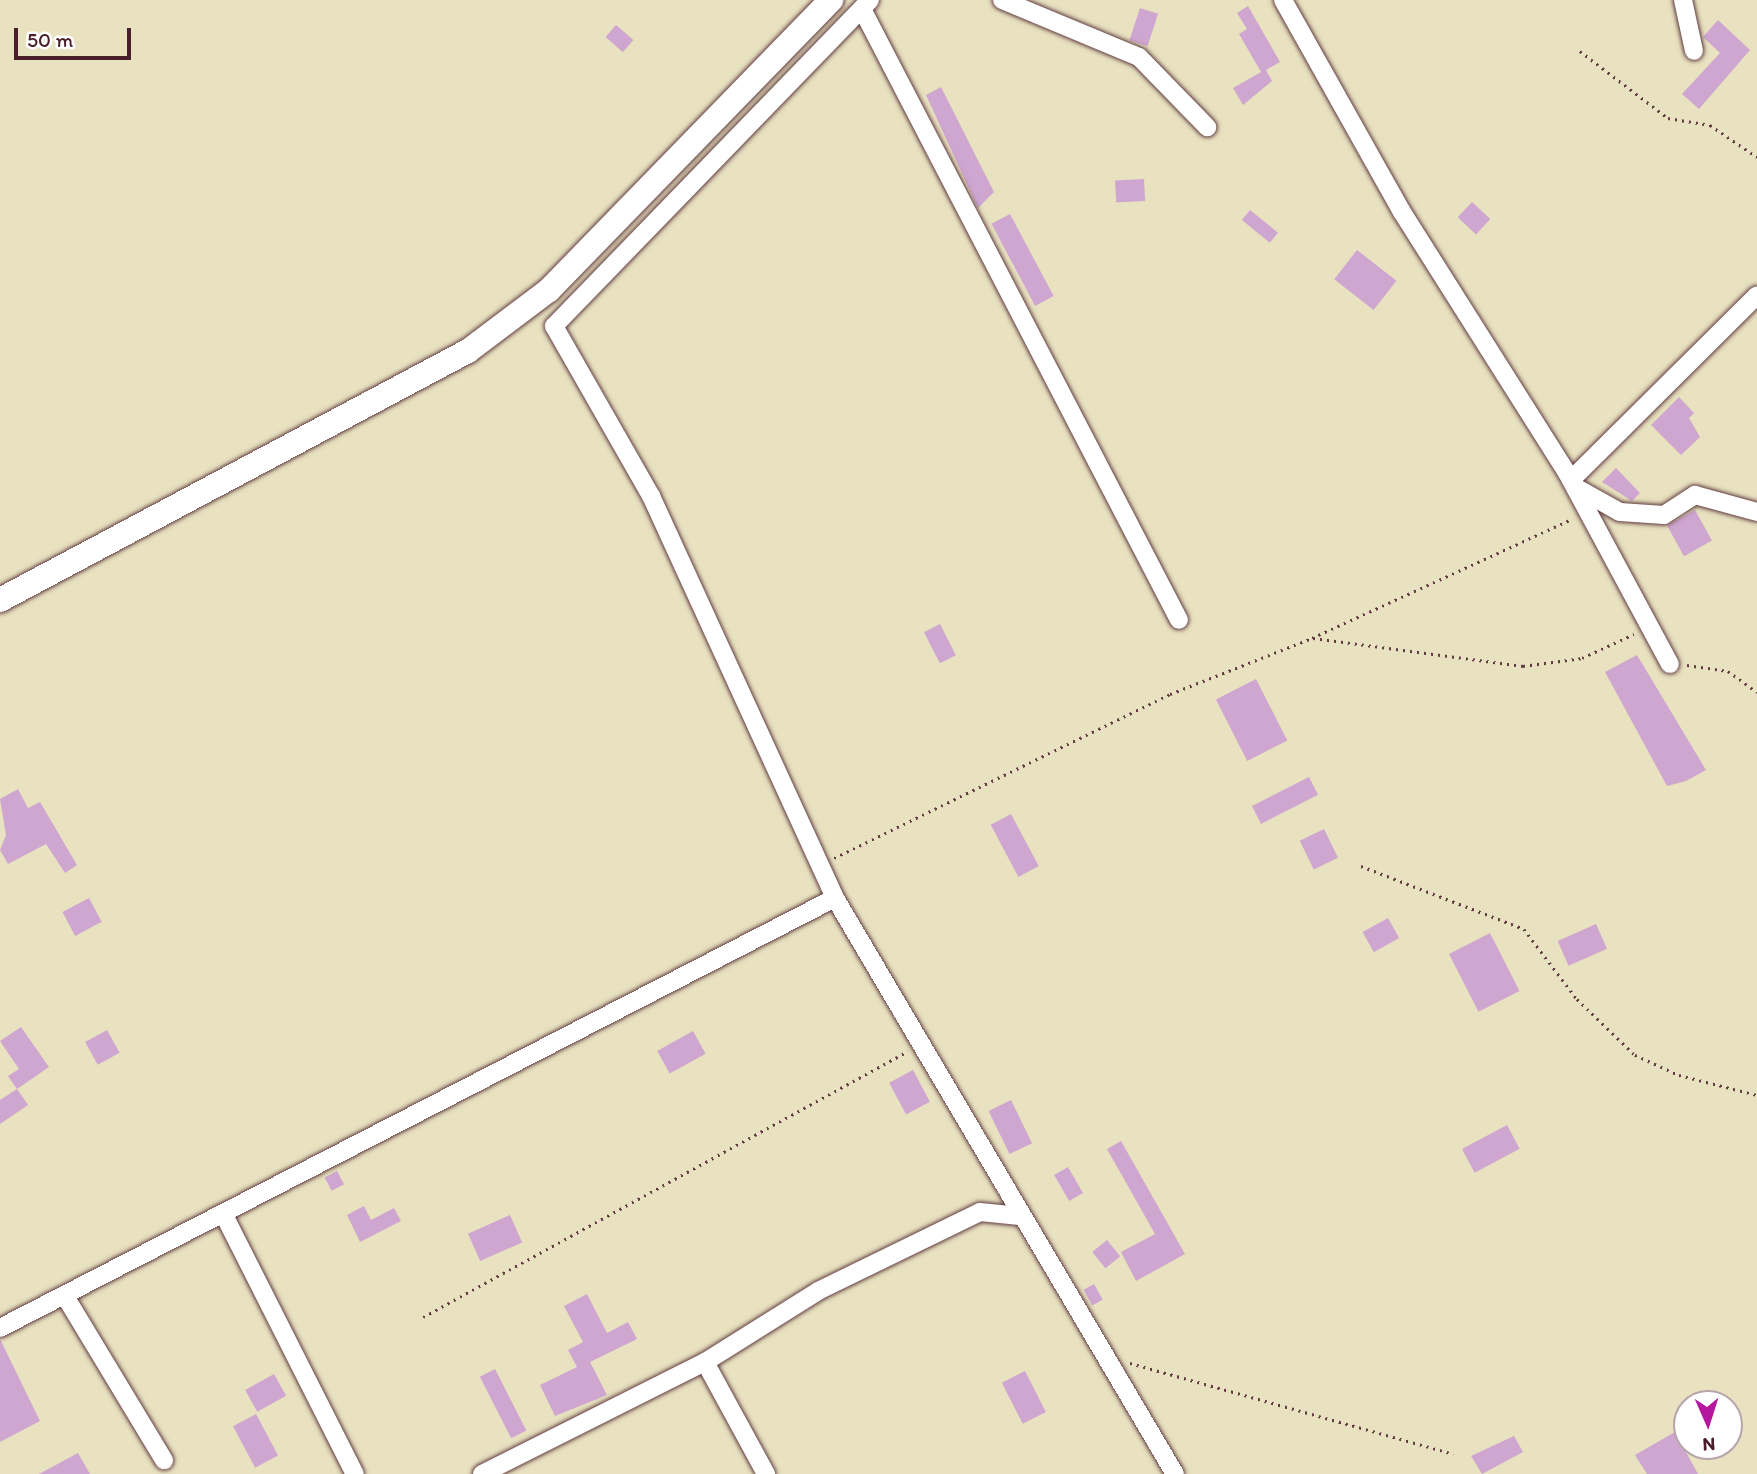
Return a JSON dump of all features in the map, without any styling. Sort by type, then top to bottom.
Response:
[{"type":"street","points":[[0,600],[468,351],[549,290],[831,0]]},
{"type":"street","points":[[1002,0],[1139,57],[1207,127]]},
{"type":"street","points":[[1283,0],[1402,212],[1573,484],[1670,664]]},
{"type":"street","points":[[1683,0],[1694,51]]},
{"type":"street","points":[[1175,1474],[1100,1354],[835,898],[651,496],[554,326],[866,5],[1179,620]]},
{"type":"street","points":[[1573,484],[1757,295]]},
{"type":"street","points":[[1573,484],[1620,512],[1664,515],[1695,495],[1757,512]]},
{"type":"street","points":[[0,1328],[835,898]]},
{"type":"street","points":[[482,1474],[705,1362],[818,1291],[980,1212],[1020,1216]]},
{"type":"street","points":[[224,1215],[355,1474]]},
{"type":"street","points":[[65,1296],[164,1460]]},
{"type":"street","points":[[705,1362],[766,1474]]},
{"type":"path","points":[[1580,51],[1668,118],[1710,125],[1757,157]]},
{"type":"path","points":[[819,865],[1170,694],[1312,638],[1588,511]]},
{"type":"path","points":[[1312,638],[1523,666],[1582,658],[1650,626]]},
{"type":"path","points":[[1670,664],[1728,671],[1757,692]]},
{"type":"path","points":[[1361,866],[1524,929],[1577,999],[1635,1055],[1679,1075],[1757,1095]]},
{"type":"path","points":[[423,1317],[920,1044]]},
{"type":"path","points":[[1100,1354],[1452,1454]]},
{"type":"building","points":[[1248,6],[1280,62],[1266,70],[1272,81],[1243,105],[1233,88],[1261,72],[1239,34],[1247,29],[1237,13]]},
{"type":"building","points":[[1140,8],[1158,14],[1148,46],[1129,40]]},
{"type":"building","points":[[1718,20],[1750,50],[1699,109],[1682,94],[1720,53],[1703,37]]},
{"type":"building","points":[[616,25],[633,40],[623,52],[606,37]]},
{"type":"building","points":[[941,87],[994,192],[978,208],[926,95]]},
{"type":"building","points":[[1144,179],[1145,201],[1116,202],[1115,181]]},
{"type":"building","points":[[1472,202],[1490,219],[1476,234],[1458,217]]},
{"type":"building","points":[[1250,210],[1278,233],[1270,243],[1242,220]]},
{"type":"building","points":[[1010,214],[1054,296],[1035,306],[991,224]]},
{"type":"building","points":[[1357,250],[1396,281],[1374,310],[1334,279]]},
{"type":"building","points":[[1679,397],[1694,413],[1689,418],[1700,437],[1681,455],[1651,425]]},
{"type":"building","points":[[1616,468],[1640,493],[1632,501],[1602,482]]},
{"type":"building","points":[[1695,510],[1712,541],[1684,556],[1667,526]]},
{"type":"building","points":[[940,624],[956,655],[940,663],[924,632]]},
{"type":"building","points":[[1637,655],[1706,770],[1686,781],[1667,786],[1605,672]]},
{"type":"building","points":[[1256,679],[1287,740],[1247,761],[1216,699]]},
{"type":"building","points":[[1309,777],[1318,795],[1261,824],[1252,806]]},
{"type":"building","points":[[18,789],[28,808],[40,802],[77,865],[65,873],[46,844],[8,864],[0,850],[6,835],[0,799]]},
{"type":"building","points":[[1011,814],[1039,866],[1018,877],[991,825]]},
{"type":"building","points":[[1324,829],[1338,858],[1314,870],[1300,841]]},
{"type":"building","points":[[89,898],[102,922],[75,936],[63,912]]},
{"type":"building","points":[[1388,918],[1399,938],[1374,952],[1363,932]]},
{"type":"building","points":[[1596,924],[1607,949],[1569,966],[1558,941]]},
{"type":"building","points":[[1490,933],[1520,991],[1479,1012],[1449,954]]},
{"type":"building","points":[[21,1027],[49,1067],[17,1089],[8,1076],[19,1069],[0,1041]]},
{"type":"building","points":[[107,1030],[120,1053],[98,1065],[85,1042]]},
{"type":"building","points":[[693,1031],[706,1054],[670,1074],[657,1051]]},
{"type":"building","points":[[913,1070],[930,1102],[906,1114],[889,1083]]},
{"type":"building","points":[[17,1089],[28,1105],[0,1124],[0,1100]]},
{"type":"building","points":[[1011,1100],[1032,1143],[1010,1154],[989,1111]]},
{"type":"building","points":[[1507,1125],[1520,1149],[1475,1173],[1462,1149]]},
{"type":"building","points":[[1121,1141],[1185,1254],[1136,1281],[1121,1252],[1155,1234],[1107,1149]]},
{"type":"building","points":[[1068,1167],[1083,1193],[1069,1201],[1054,1175]]},
{"type":"building","points":[[337,1171],[344,1184],[332,1191],[325,1178]]},
{"type":"building","points":[[364,1206],[371,1220],[394,1208],[401,1221],[360,1242],[347,1215]]},
{"type":"building","points":[[510,1215],[522,1242],[480,1261],[468,1234]]},
{"type":"building","points":[[1107,1240],[1120,1256],[1105,1268],[1092,1252]]},
{"type":"building","points":[[1094,1284],[1103,1300],[1092,1306],[1084,1290]]},
{"type":"building","points":[[587,1294],[607,1333],[628,1322],[637,1339],[590,1362],[607,1395],[555,1416],[540,1385],[577,1367],[568,1350],[583,1342],[564,1306]]},
{"type":"building","points":[[0,1339],[40,1421],[0,1442]]},
{"type":"building","points":[[495,1369],[526,1430],[511,1438],[480,1377]]},
{"type":"building","points":[[1025,1371],[1046,1412],[1023,1424],[1002,1383]]},
{"type":"building","points":[[274,1374],[286,1396],[257,1412],[245,1390]]},
{"type":"building","points":[[256,1414],[278,1455],[255,1468],[233,1426]]},
{"type":"building","points":[[1673,1433],[1673,1460],[1690,1460],[1698,1474],[1647,1474],[1635,1455]]},
{"type":"building","points":[[1514,1436],[1523,1452],[1482,1474],[1471,1456]]},
{"type":"building","points":[[78,1453],[90,1474],[39,1474]]}]
